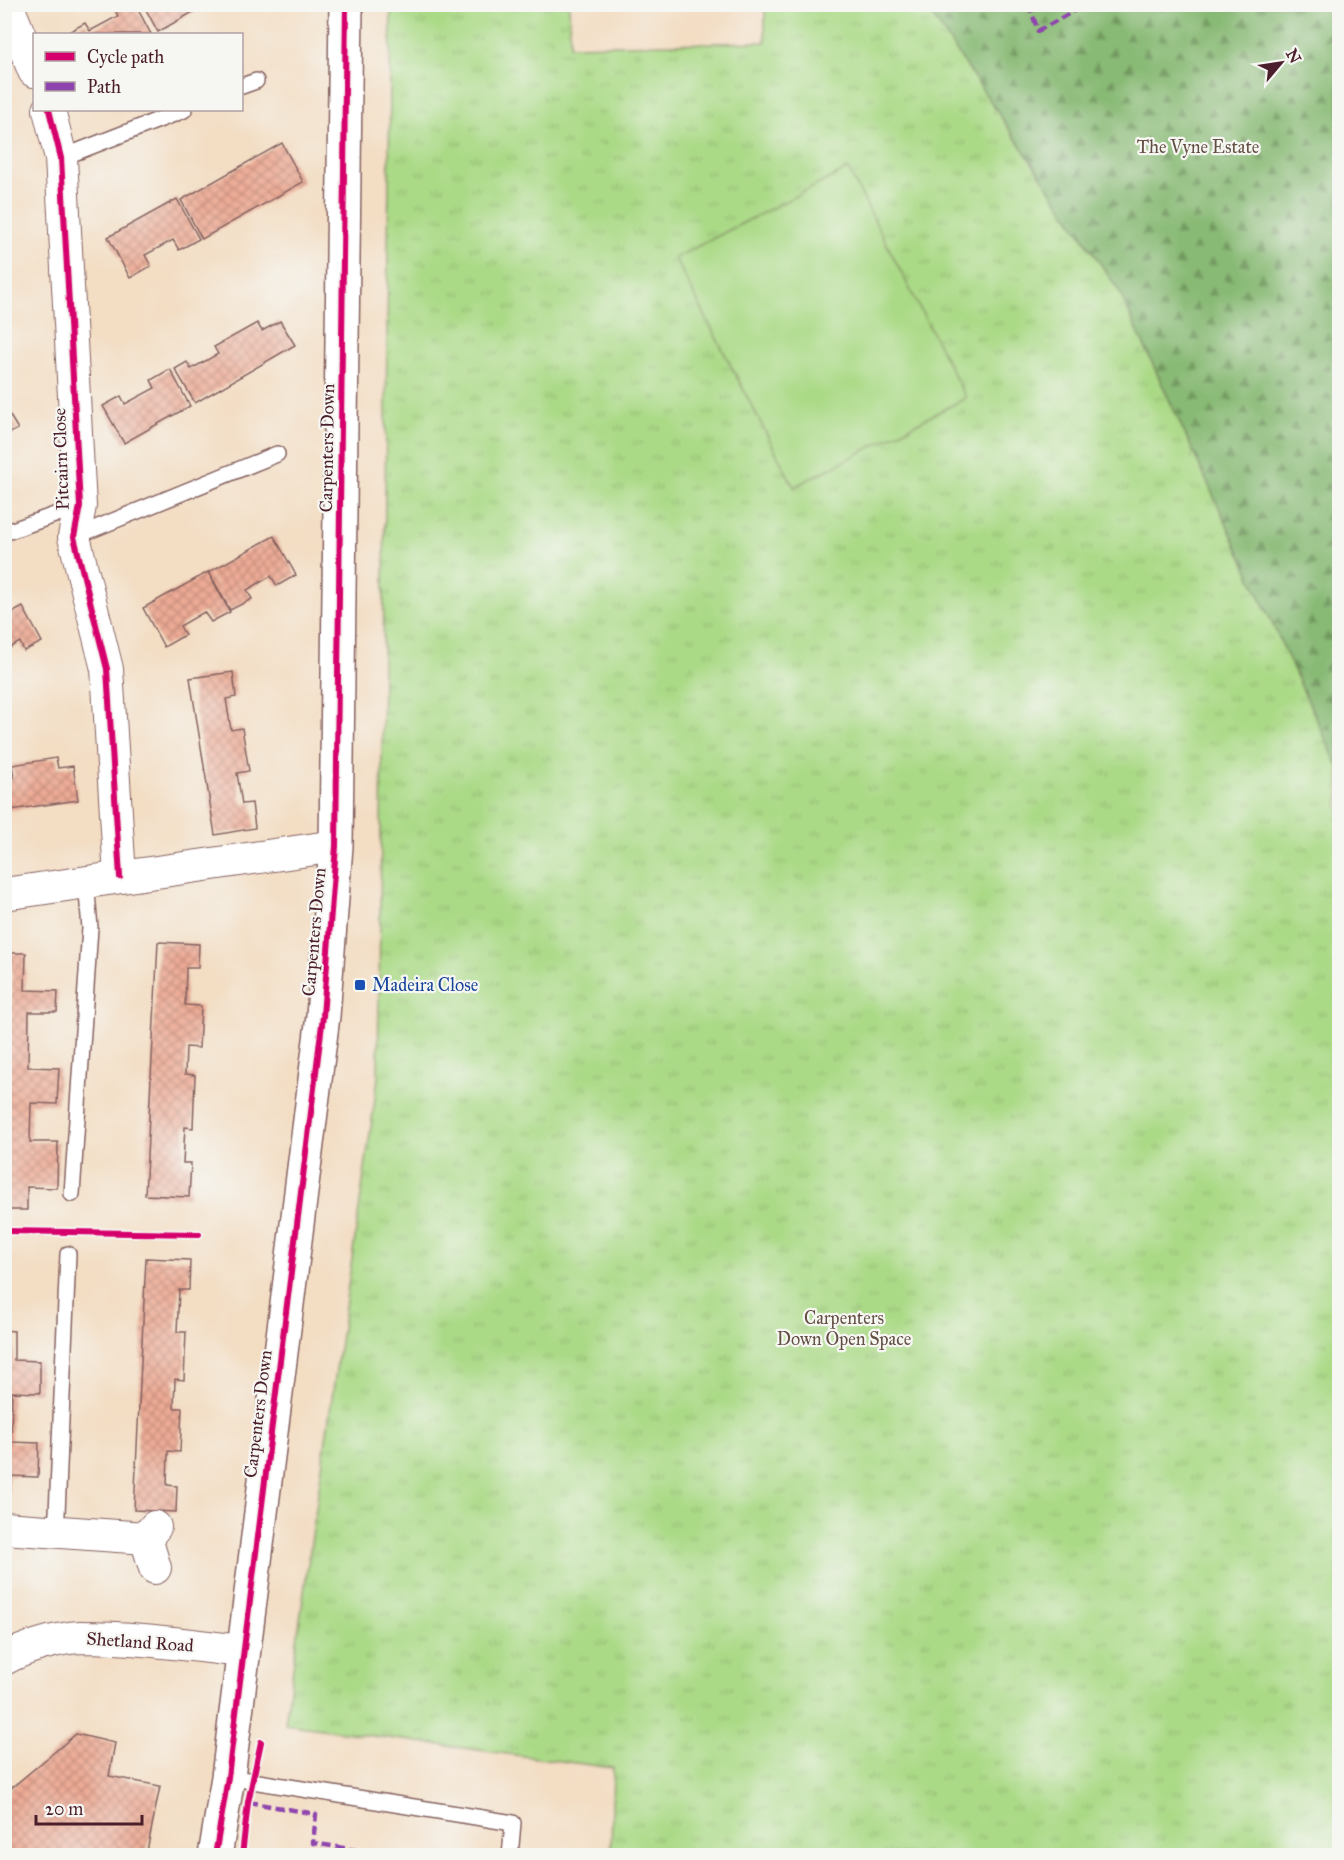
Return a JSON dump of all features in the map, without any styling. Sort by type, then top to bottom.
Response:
[{"type":"street","points":[[7,4],[33,69]]},
{"type":"street","name":"Carpenters Down","points":[[215,1856],[228,1777],[321,1028],[336,846],[346,4]]},
{"type":"street","name":"Pitcairn Close","points":[[49,111],[61,158],[80,506],[75,537],[107,669],[120,877]]},
{"type":"street","points":[[4,894],[336,846]]},
{"type":"street","points":[[4,1528],[54,1532],[150,1533],[155,1568]]},
{"type":"street","name":"Shetland Road","points":[[4,1659],[23,1648],[78,1637],[171,1643],[243,1651]]},
{"type":"lane","points":[[61,158],[181,111]]},
{"type":"lane","points":[[75,537],[277,454]]},
{"type":"lane","points":[[4,533],[80,506]]},
{"type":"lane","points":[[72,1194],[90,928],[86,882]]},
{"type":"lane","points":[[54,1532],[57,1514],[68,1254]]},
{"type":"lane","points":[[228,1777],[513,1822],[510,1856]]},
{"type":"green space","name":"Carpenters Down Open Space","points":[[391,5],[569,5],[570,46],[765,42],[765,5],[1339,5],[1340,642],[1209,484],[1339,768],[1339,1855],[611,1855],[613,1768],[285,1724],[378,1078]]},
{"type":"green space","name":"The Vyne Estate","points":[[925,5],[1339,5],[1339,768],[1119,291]]},
{"type":"green space","points":[[848,169],[966,398],[794,487],[675,258]]},
{"type":"building","points":[[122,4],[135,4],[150,33],[67,33],[85,23],[90,31],[118,16],[114,8]]},
{"type":"building","points":[[143,4],[207,4],[158,32]]},
{"type":"building","points":[[282,143],[303,182],[202,239],[181,200]]},
{"type":"building","points":[[177,199],[199,239],[179,250],[173,240],[145,255],[151,266],[130,278],[108,237]]},
{"type":"building","points":[[280,321],[295,345],[195,403],[175,369],[187,362],[191,369],[218,354],[214,347],[257,323],[262,331]]},
{"type":"building","points":[[170,369],[190,406],[124,443],[103,406],[121,396],[125,404],[155,388],[151,380]]},
{"type":"building","points":[[4,406],[18,429],[4,436]]},
{"type":"building","points":[[274,536],[296,575],[277,586],[271,576],[247,590],[252,599],[230,610],[209,572]]},
{"type":"building","points":[[208,572],[230,612],[211,622],[204,612],[180,626],[185,635],[164,647],[143,608]]},
{"type":"building","points":[[23,607],[42,642],[24,651],[20,642],[4,651],[4,617]]},
{"type":"building","points":[[233,672],[236,697],[226,699],[231,730],[242,728],[249,771],[237,773],[242,804],[252,803],[255,828],[215,835],[190,678]]},
{"type":"building","points":[[56,758],[58,768],[73,766],[78,800],[4,811],[4,778],[14,777],[12,765]]},
{"type":"building","points":[[158,942],[199,944],[198,968],[186,968],[185,1005],[201,1006],[199,1048],[186,1047],[185,1074],[195,1075],[193,1128],[185,1127],[183,1163],[191,1163],[189,1197],[145,1195]]},
{"type":"building","points":[[4,953],[26,953],[25,990],[58,991],[57,1012],[29,1012],[28,1067],[59,1068],[57,1104],[31,1103],[30,1142],[58,1142],[57,1188],[27,1187],[27,1210],[4,1210],[4,1015],[11,1016],[12,969],[4,969]]},
{"type":"building","points":[[4,1248],[8,1248],[6,1309],[4,1309]]},
{"type":"building","points":[[146,1258],[190,1260],[189,1290],[179,1290],[177,1332],[186,1332],[184,1380],[175,1379],[174,1408],[182,1408],[180,1452],[168,1451],[167,1485],[177,1486],[176,1512],[134,1510]]},
{"type":"building","points":[[4,1330],[14,1331],[14,1360],[40,1361],[40,1393],[12,1392],[11,1442],[39,1443],[38,1477],[9,1476],[9,1495],[4,1495]]},
{"type":"building","points":[[76,1734],[115,1743],[109,1776],[160,1786],[146,1856],[4,1856],[4,1810],[9,1790]]},
{"type":"marked path","points":[[1029,4],[1038,31],[1086,4]]},
{"type":"marked path","points":[[248,1802],[316,1814],[313,1843],[391,1856]]},
{"type":"cycle path","points":[[215,1856],[228,1777],[323,1016],[336,846],[346,4]]},
{"type":"cycle path","points":[[49,111],[61,158],[80,506],[74,537],[107,669],[120,877]]},
{"type":"cycle path","points":[[4,1231],[199,1234]]},
{"type":"cycle path","points":[[242,1856],[248,1802],[261,1742]]},
{"type":"place","name":"Madeira Close","points":[[360,985]]}]
